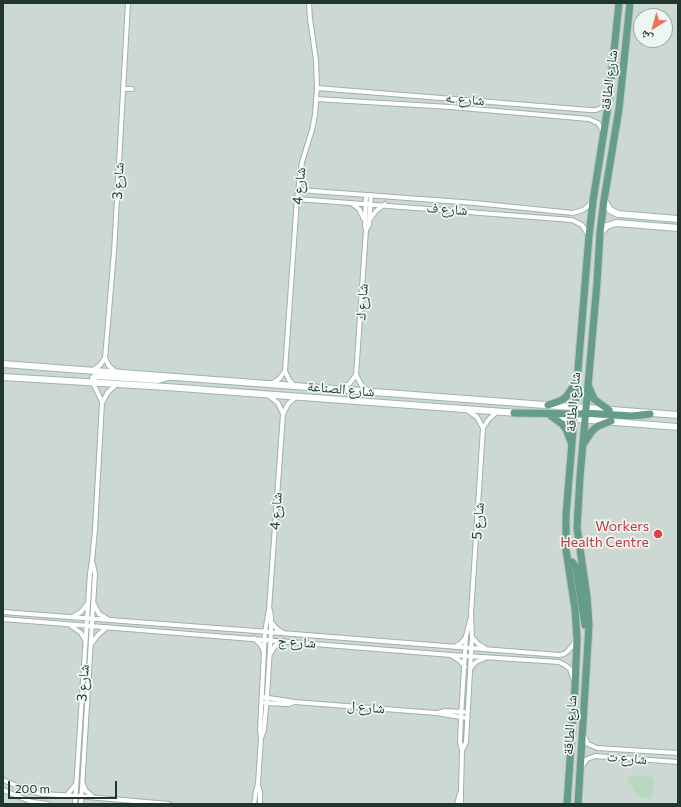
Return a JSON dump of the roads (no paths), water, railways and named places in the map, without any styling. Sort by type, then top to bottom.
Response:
[{"type":"main road","name":"شارع الطاقة","points":[[578,804],[589,638],[587,597],[577,528],[582,449],[577,379],[578,356],[593,201],[609,99],[619,3]]},
{"type":"main road","points":[[626,3],[628,28]]},
{"type":"main road","name":"شارع الطاقة","points":[[567,804],[577,638],[576,609],[565,538],[566,515],[572,447],[587,382],[597,283],[600,233],[619,109],[630,3]]},
{"type":"main road","points":[[578,356],[580,374],[580,413],[577,461],[580,477]]},
{"type":"main road","points":[[548,405],[554,404],[565,398],[577,379]]},
{"type":"main road","points":[[587,382],[594,399],[609,410]]},
{"type":"main road","points":[[514,413],[580,413],[632,416],[650,414]]},
{"type":"main road","points":[[551,416],[566,429],[572,447]]},
{"type":"main road","points":[[582,449],[592,431],[598,426],[611,421]]},
{"type":"main road","points":[[568,562],[572,562],[576,566],[585,623],[589,638]]},
{"type":"main road","points":[[570,771],[571,804]]},
{"type":"street","name":"شارع 3","points":[[105,358],[114,256],[128,3]]},
{"type":"street","name":"شارع 4","points":[[286,372],[297,199],[302,162],[312,130],[317,88],[316,60],[310,24],[309,3]]},
{"type":"street","points":[[123,88],[132,89]]},
{"type":"street","name":"شارع ـه","points":[[317,88],[596,110],[601,108],[609,99]]},
{"type":"street","points":[[450,98],[450,107]]},
{"type":"street","name":"شارع ـه","points":[[316,99],[450,107],[589,118],[598,123],[604,133]]},
{"type":"street","name":"شارع ف","points":[[298,190],[475,203],[573,213],[583,210],[593,201]]},
{"type":"street","name":"شارع ك","points":[[356,375],[368,203],[366,195]]},
{"type":"street","name":"شارع ك","points":[[368,203],[371,196]]},
{"type":"street","name":"شارع ف","points":[[297,199],[385,204],[572,220],[582,225],[589,236]]},
{"type":"street","points":[[604,200],[610,210],[618,214],[678,219]]},
{"type":"street","points":[[349,202],[359,209],[367,220],[385,204]]},
{"type":"street","points":[[474,211],[475,203]]},
{"type":"street","points":[[600,233],[608,226],[616,223],[678,228]]},
{"type":"street","points":[[92,370],[100,365],[105,358],[109,366],[116,372]]},
{"type":"street","name":"شارع الصناعة","points":[[3,364],[548,405],[611,421],[678,427]]},
{"type":"street","points":[[271,384],[286,372],[289,380],[296,386]]},
{"type":"street","points":[[339,389],[349,384],[356,375],[362,386],[372,392]]},
{"type":"street","points":[[93,383],[93,378],[97,376],[158,380],[169,376]]},
{"type":"street","name":"شارع الصناعة","points":[[3,377],[551,416],[609,410],[678,415]]},
{"type":"street","name":"شارع 3","points":[[81,804],[92,626],[90,618],[90,573],[102,403],[93,383]]},
{"type":"street","points":[[102,403],[108,392],[117,384]]},
{"type":"street","points":[[269,396],[278,403],[283,414]]},
{"type":"street","points":[[283,414],[288,404],[296,397]]},
{"type":"street","points":[[467,410],[477,417],[483,428],[489,419],[497,412]]},
{"type":"street","name":"شارع 4","points":[[255,802],[258,784],[261,738],[260,730],[264,703],[267,697],[271,640],[269,610],[283,414]]},
{"type":"street","name":"شارع 5","points":[[461,804],[461,717],[465,668],[471,649],[472,637],[471,614],[483,428]]},
{"type":"street","points":[[71,617],[81,612],[90,603],[99,614],[110,620]]},
{"type":"street","name":"شارع ج","points":[[3,612],[559,655],[564,654],[571,648],[577,638]]},
{"type":"street","name":"شارع 5","points":[[462,751],[466,742],[470,669],[466,648],[466,636],[471,614]]},
{"type":"street","name":"شارع 3","points":[[75,804],[87,625],[90,618]]},
{"type":"street","name":"شارع ج","points":[[3,619],[358,646],[451,655],[559,662],[565,665],[572,674],[575,686]]},
{"type":"street","points":[[256,631],[269,622],[285,634]]},
{"type":"street","name":"شارع 4","points":[[264,703],[262,696],[265,632],[269,622]]},
{"type":"street","points":[[69,624],[81,632],[86,642]]},
{"type":"street","points":[[90,644],[107,627]]},
{"type":"street","points":[[454,647],[461,643],[466,636]]},
{"type":"street","points":[[472,637],[478,644],[489,650]]},
{"type":"street","points":[[254,638],[261,645],[264,653]]},
{"type":"street","points":[[358,646],[359,639]]},
{"type":"street","points":[[270,655],[275,646],[283,641]]},
{"type":"street","points":[[409,651],[410,644]]},
{"type":"street","points":[[523,652],[523,659]]},
{"type":"street","points":[[451,655],[460,661],[465,668]]},
{"type":"street","points":[[470,669],[476,662],[486,657]]},
{"type":"street","name":"شارع ل","points":[[262,696],[295,702],[436,713],[467,718]]},
{"type":"street","points":[[453,711],[459,707],[463,699]]},
{"type":"street","name":"شارع ل","points":[[264,703],[288,704],[295,702]]},
{"type":"street","name":"شارع ل","points":[[436,713],[453,711],[467,712]]},
{"type":"street","points":[[450,716],[461,728]]},
{"type":"street","name":"شارع ت","points":[[583,733],[588,744],[597,748],[678,753]]},
{"type":"street","points":[[672,753],[672,762]]},
{"type":"street","name":"شارع ت","points":[[581,768],[584,762],[595,756],[678,762]]},
{"type":"street","points":[[3,780],[34,793],[169,804]]},
{"type":"street","points":[[82,782],[86,791],[93,797]]},
{"type":"street","points":[[67,795],[76,783]]},
{"type":"street","name":"شارع 4","points":[[258,784],[260,804]]},
{"type":"street","points":[[3,790],[32,802],[48,804]]},
{"type":"street","name":"شارع 5","points":[[457,804],[460,791]]},
{"type":"street","points":[[260,799],[263,804]]},
{"type":"street","points":[[250,804],[255,802]]},
{"type":"place","name":"Workers Health Centre","points":[[658,534]]}]
